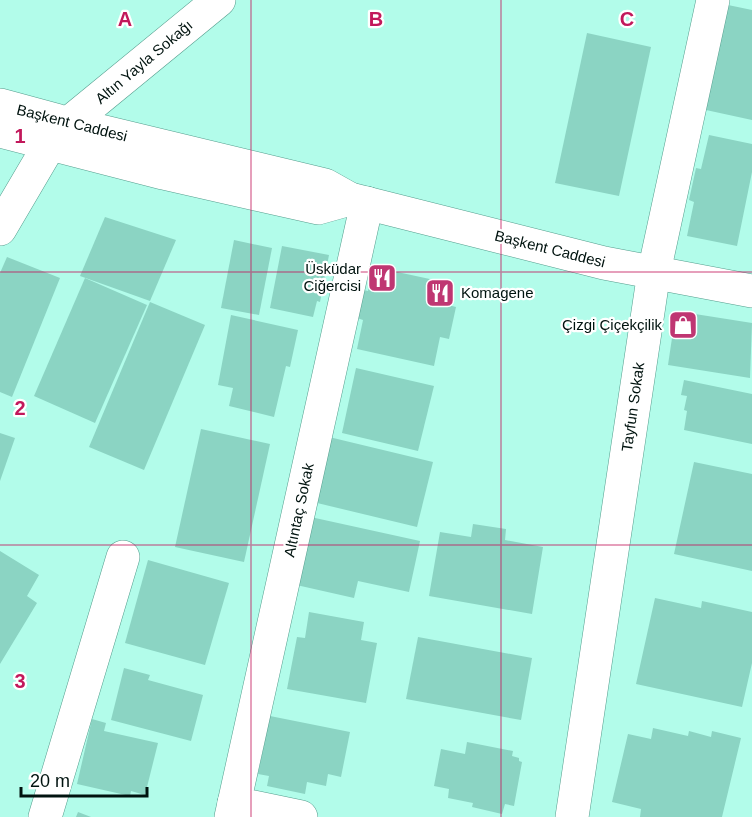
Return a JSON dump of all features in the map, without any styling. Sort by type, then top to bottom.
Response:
[{"type":"street","name":"Altın Yayla Sokağı","points":[[60,134],[219,0]]},
{"type":"street","name":"Tayfun Sokak","points":[[572,817],[654,272],[713,0]]},
{"type":"street","name":"Başkent Caddesi","points":[[0,105],[60,134]]},
{"type":"street","name":"Başkent Caddesi","points":[[0,131],[60,134],[325,185],[359,201],[604,263],[752,291]]},
{"type":"street","points":[[0,229],[60,134]]},
{"type":"street","name":"Altıntaç Sokak","points":[[233,810],[359,201]]},
{"type":"street","points":[[45,817],[123,557]]},
{"type":"street","points":[[233,810],[301,817]]},
{"type":"building","points":[[728,5],[752,10],[752,120],[706,110]]},
{"type":"building","points":[[587,33],[651,47],[619,196],[555,183]]},
{"type":"building","points":[[709,135],[752,144],[752,172],[737,246],[687,236],[694,202],[689,200],[696,168],[701,169]]},
{"type":"building","points":[[105,217],[176,240],[150,301],[80,276]]},
{"type":"building","points":[[234,240],[272,248],[259,315],[221,308]]},
{"type":"building","points":[[282,246],[329,255],[320,302],[317,301],[313,317],[270,308]]},
{"type":"building","points":[[7,257],[60,278],[12,397],[0,392],[0,273]]},
{"type":"building","points":[[374,267],[453,284],[448,305],[456,307],[449,339],[440,337],[434,366],[357,349],[363,320],[357,318],[364,290],[368,291]]},
{"type":"building","points":[[85,278],[147,305],[95,423],[34,396]]},
{"type":"building","points":[[150,302],[205,325],[144,470],[89,447]]},
{"type":"building","points":[[676,311],[752,323],[750,378],[668,365]]},
{"type":"building","points":[[231,315],[298,330],[290,367],[286,366],[274,417],[229,406],[233,388],[218,385]]},
{"type":"building","points":[[356,368],[434,386],[418,451],[342,433]]},
{"type":"building","points":[[684,380],[752,394],[752,444],[684,430],[687,396],[681,395]]},
{"type":"building","points":[[201,429],[270,444],[244,562],[175,547]]},
{"type":"building","points":[[0,433],[15,438],[0,481]]},
{"type":"building","points":[[329,437],[433,462],[417,527],[313,502]]},
{"type":"building","points":[[694,462],[752,474],[752,571],[674,554]]},
{"type":"building","points":[[306,516],[420,541],[409,592],[358,581],[354,598],[292,584]]},
{"type":"building","points":[[473,524],[506,529],[505,540],[543,547],[532,614],[429,596],[440,532],[471,537]]},
{"type":"building","points":[[0,551],[39,575],[27,596],[37,603],[0,664]]},
{"type":"building","points":[[148,560],[229,583],[205,665],[125,643]]},
{"type":"building","points":[[655,598],[701,608],[702,601],[752,612],[752,663],[742,707],[636,684]]},
{"type":"building","points":[[309,612],[364,622],[361,640],[377,643],[366,703],[287,689],[297,637],[305,638]]},
{"type":"building","points":[[418,637],[532,658],[521,720],[406,699]]},
{"type":"building","points":[[124,668],[150,675],[148,680],[203,695],[191,741],[111,720]]},
{"type":"building","points":[[270,716],[350,732],[341,777],[328,774],[326,786],[307,782],[305,794],[267,786],[269,776],[258,774]]},
{"type":"building","points":[[92,719],[106,723],[104,731],[158,743],[145,795],[131,791],[130,796],[77,784]]},
{"type":"building","points":[[653,728],[688,736],[689,731],[711,737],[712,731],[741,738],[722,817],[640,817],[641,809],[612,802],[628,734],[651,739]]},
{"type":"building","points":[[467,742],[513,751],[512,756],[519,758],[522,762],[514,806],[505,804],[502,814],[472,807],[473,803],[448,798],[449,789],[434,786],[441,749],[465,754]]},
{"type":"building","points":[[78,812],[91,817],[76,817]]},
{"type":"place","name":"Üsküdar Ciğercisi","points":[[382,278]]},
{"type":"place","name":"Komagene","points":[[440,293]]},
{"type":"place","name":"Çizgi Çiçekçilik","points":[[683,325]]}]
